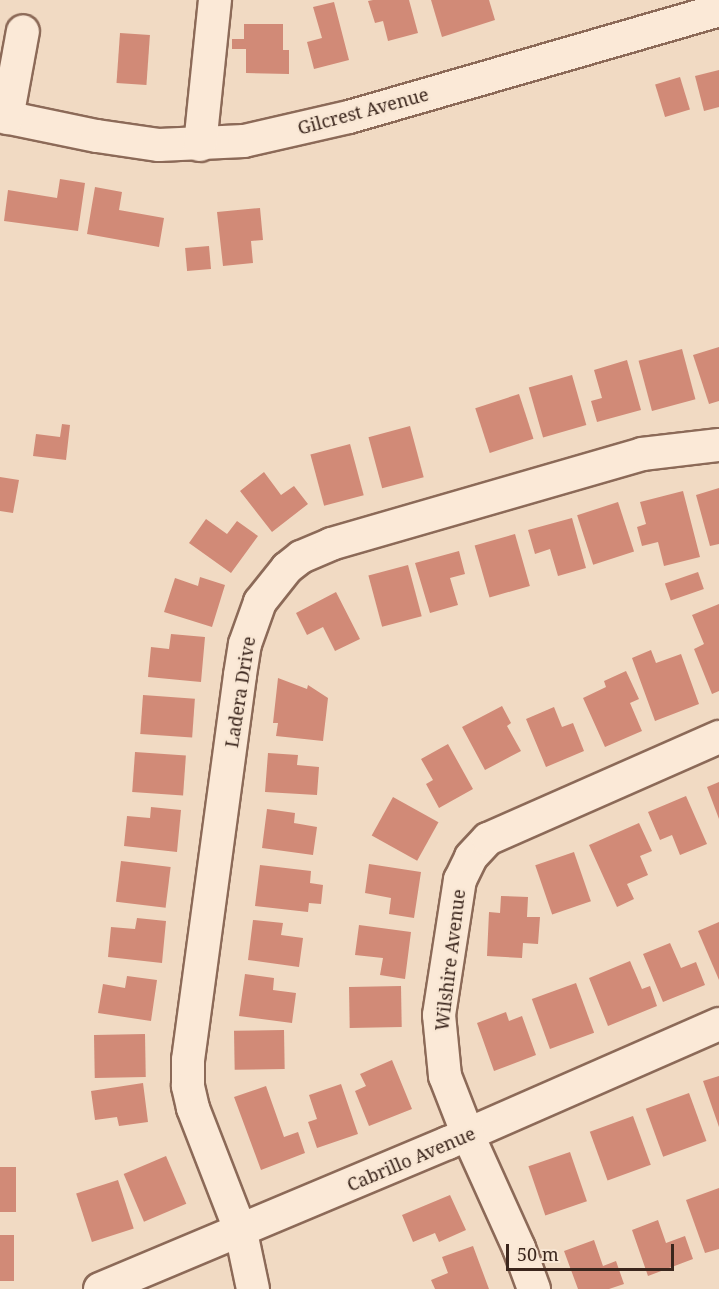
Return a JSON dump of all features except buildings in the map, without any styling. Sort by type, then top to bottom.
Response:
[{"type":"street","points":[[200,145],[215,0]]},
{"type":"street","name":"Gilcrest Avenue","points":[[3,117],[97,136],[159,145],[200,145],[244,141],[349,117],[719,10]]},
{"type":"street","points":[[3,117],[23,31]]},
{"type":"street","name":"Ladera Drive","points":[[253,1289],[241,1232],[193,1108],[188,1086],[188,1060],[240,675],[245,644],[260,602],[287,568],[301,557],[331,544],[642,454],[719,445]]},
{"type":"street","name":"Wilshire Avenue","points":[[534,1289],[519,1248],[468,1135],[445,1076],[439,1015],[460,880],[471,857],[488,838],[513,825],[719,737]]},
{"type":"street","name":"Cabrillo Avenue","points":[[100,1289],[241,1232],[468,1135],[719,1024]]}]
